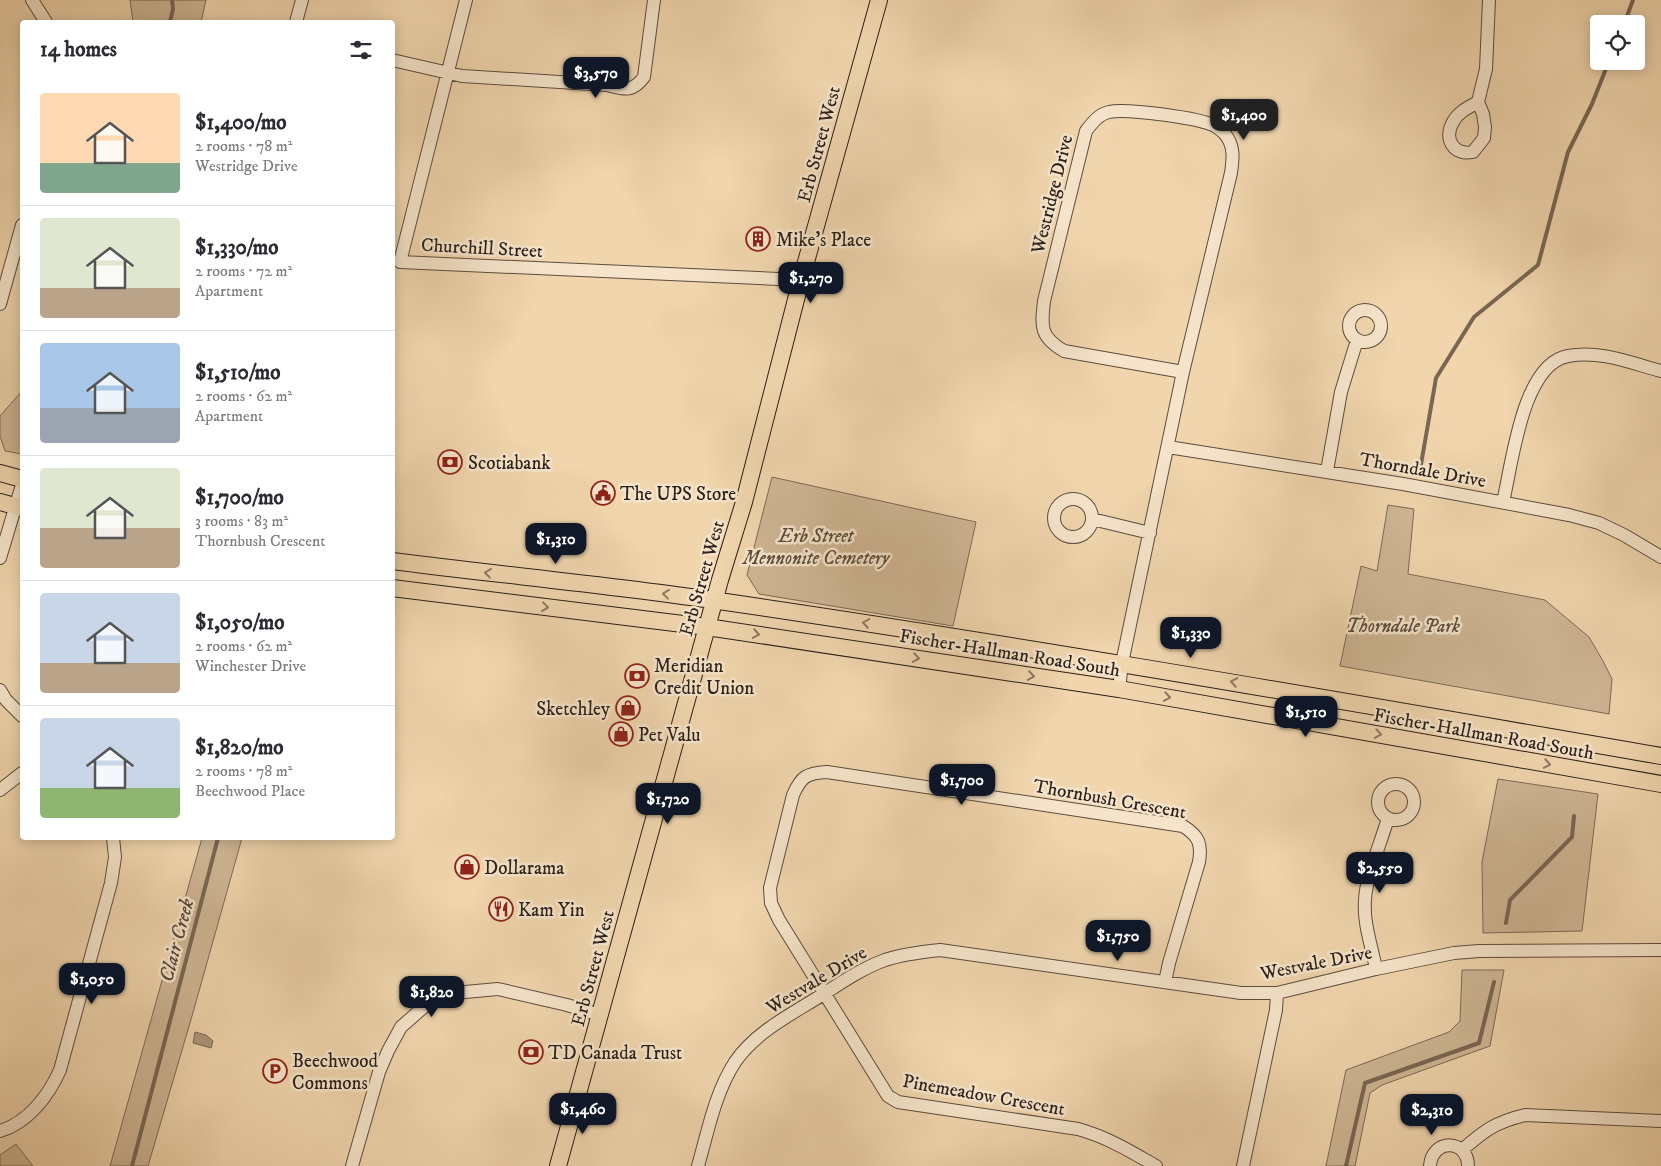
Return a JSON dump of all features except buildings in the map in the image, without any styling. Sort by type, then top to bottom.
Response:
[{"type":"main road","name":"Erb Street West","points":[[558,1166],[707,627],[744,502],[802,280],[879,0]]},
{"type":"main road","points":[[0,473],[20,478]]},
{"type":"main road","name":"Fischer-Hallman Road South","points":[[395,561],[715,600],[1122,663],[1661,756]]},
{"type":"main road","name":"Fischer-Hallman Road South","points":[[395,588],[707,627],[1118,689],[1661,784]]},
{"type":"street","points":[[32,0],[45,20]]},
{"type":"street","points":[[297,20],[302,0]]},
{"type":"street","name":"Churchill Street","points":[[466,0],[396,262],[802,280]]},
{"type":"street","points":[[395,61],[468,77],[607,86],[627,90],[638,85],[644,77],[654,0]]},
{"type":"street","points":[[1478,102],[1486,69],[1489,0]]},
{"type":"street","name":"Westridge Drive","points":[[1118,689],[1183,372],[1231,173],[1233,156],[1229,141],[1216,126],[1131,110],[1108,112],[1097,118],[1086,130],[1044,301],[1042,319],[1044,332],[1050,343],[1064,351],[1183,372]]},
{"type":"street","points":[[0,304],[20,231]]},
{"type":"street","points":[[1327,472],[1341,392],[1357,340]]},
{"type":"street","points":[[1504,502],[1522,418],[1533,386],[1549,366],[1565,356],[1582,354],[1607,356],[1661,371]]},
{"type":"street","name":"Thorndale Drive","points":[[1168,447],[1504,502],[1569,515],[1599,523],[1661,557]]},
{"type":"street","points":[[0,558],[13,505],[20,489]]},
{"type":"street","points":[[1092,519],[1150,533]]},
{"type":"street","points":[[0,690],[6,700],[20,714]]},
{"type":"street","name":"Thornbush Crescent","points":[[825,993],[779,920],[771,904],[770,888],[793,796],[803,778],[814,772],[826,772],[1183,826],[1192,832],[1201,850],[1165,982]]},
{"type":"street","points":[[0,790],[20,775]]},
{"type":"street","points":[[1376,969],[1364,901],[1388,818]]},
{"type":"street","points":[[0,1132],[30,1114],[54,1083],[60,1070],[111,883],[115,857],[113,840]]},
{"type":"street","name":"Westvale Drive","points":[[698,1166],[719,1094],[735,1062],[756,1039],[786,1017],[863,970],[883,961],[910,953],[940,950],[1241,993],[1277,993],[1376,969],[1479,951],[1661,950]]},
{"type":"street","points":[[352,1166],[379,1072],[388,1051],[401,1028],[426,1005],[442,996],[498,989],[567,1005],[600,1015]]},
{"type":"street","name":"Pinemeadow Crescent","points":[[825,993],[882,1088],[888,1096],[898,1102],[1078,1129],[1108,1138],[1156,1166]]},
{"type":"street","points":[[1243,1166],[1276,1010],[1277,993]]},
{"type":"street","points":[[1462,1150],[1486,1129],[1504,1120],[1525,1115],[1661,1121]]},
{"type":"street","points":[[1430,1166],[1433,1153],[1442,1146],[1448,1145],[1462,1150],[1466,1156],[1468,1166]]},
{"type":"green space","points":[[130,0],[206,0],[201,20],[133,20]]},
{"type":"green space","points":[[20,393],[20,454],[5,451],[0,436],[0,416]]},
{"type":"green space","name":"Erb Street Mennonite Cemetery","points":[[772,477],[976,522],[953,626],[759,594],[747,575]]},
{"type":"green space","name":"Thorndale Park","points":[[1388,505],[1414,509],[1408,574],[1545,600],[1589,637],[1612,679],[1609,714],[1340,666],[1361,566],[1377,571]]},
{"type":"green space","points":[[1498,779],[1598,794],[1582,931],[1483,933],[1482,862]]},
{"type":"green space","points":[[201,840],[241,840],[148,1166],[110,1166]]},
{"type":"green space","points":[[1462,970],[1504,970],[1490,1046],[1382,1085],[1370,1093],[1355,1166],[1326,1166],[1346,1070],[1449,1032],[1460,1021]]},
{"type":"green space","points":[[16,1144],[33,1166],[0,1166],[0,1155]]},
{"type":"shaded area","points":[[195,1032],[206,1035],[213,1041],[211,1048],[193,1043]]},
{"type":"waterway","name":"Clair Creek","points":[[170,20],[173,9],[172,0]]},
{"type":"waterway","points":[[1627,15],[1633,0]]},
{"type":"waterway","points":[[1419,476],[1436,378],[1474,317],[1538,265],[1568,152],[1592,104],[1605,70]]},
{"type":"waterway","points":[[1506,923],[1510,900],[1572,837],[1574,816]]},
{"type":"waterway","name":"Clair Creek","points":[[132,1166],[217,840]]},
{"type":"waterway","points":[[1346,1166],[1365,1083],[1479,1043],[1494,982]]},
{"type":"place","name":"Mike's Place","points":[[758,239]]},
{"type":"place","name":"Scotiabank","points":[[450,462]]},
{"type":"place","name":"The UPS Store","points":[[603,493]]},
{"type":"place","name":"Meridian Credit Union","points":[[637,676]]},
{"type":"place","name":"Sketchley","points":[[628,708]]},
{"type":"place","name":"Pet Valu","points":[[621,734]]},
{"type":"place","name":"Dollarama","points":[[467,867]]},
{"type":"place","name":"Kam Yin","points":[[501,909]]},
{"type":"place","name":"TD Canada Trust","points":[[531,1052]]},
{"type":"place","name":"Beechwood Commons","points":[[275,1071]]}]
